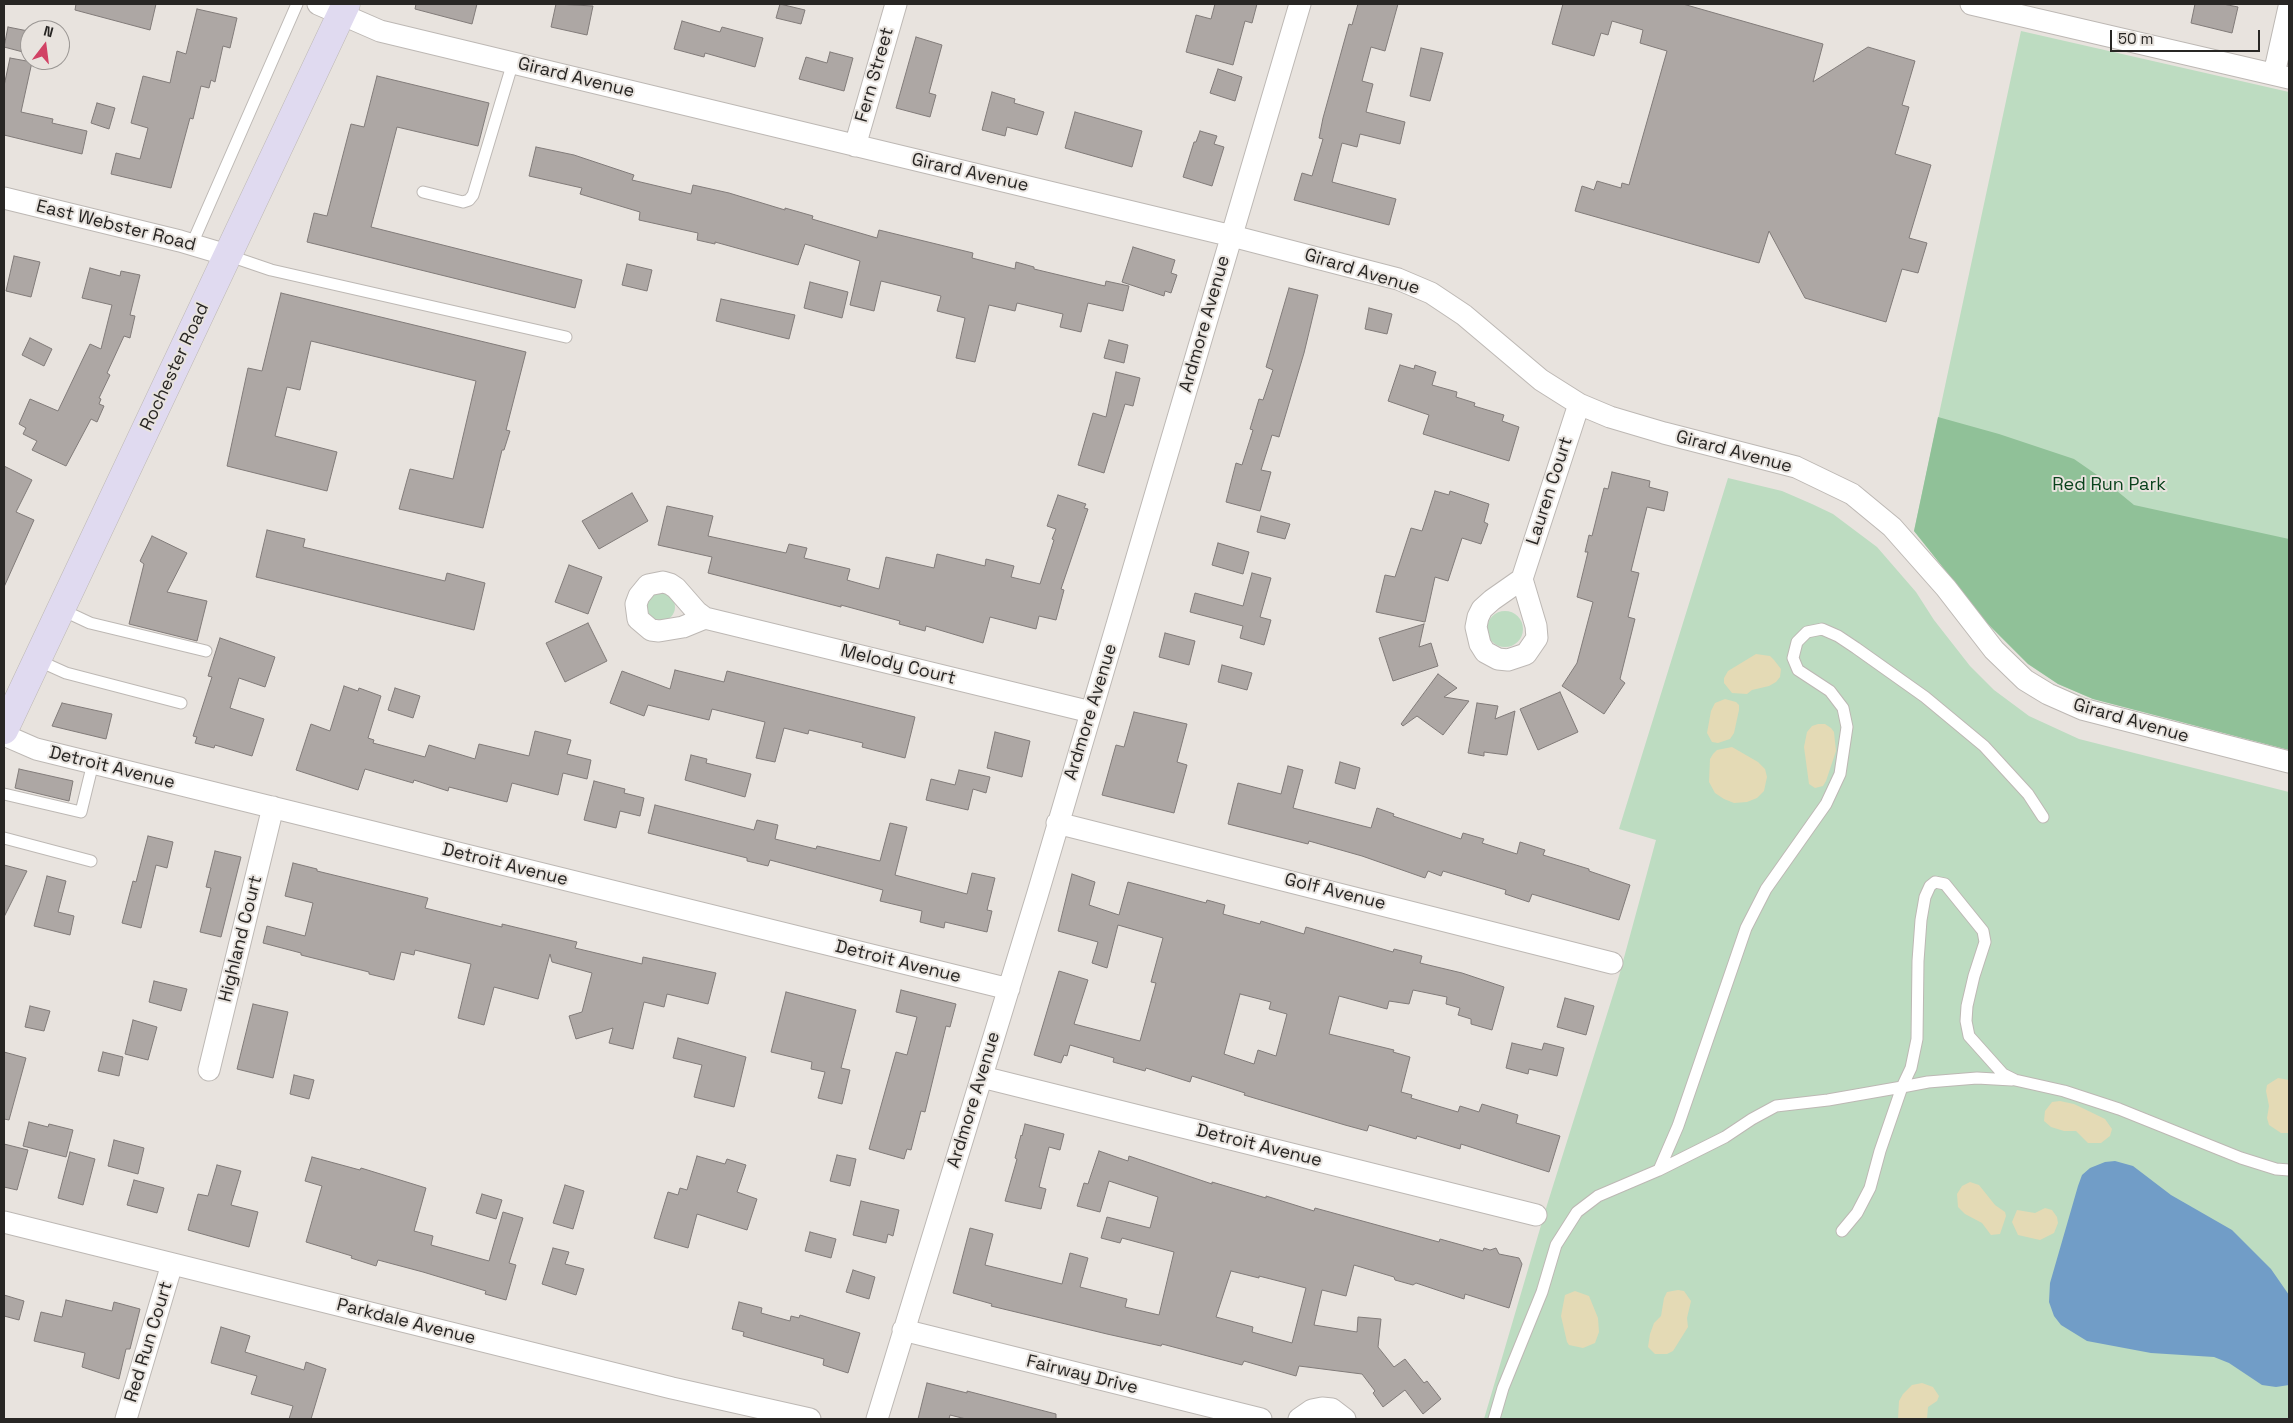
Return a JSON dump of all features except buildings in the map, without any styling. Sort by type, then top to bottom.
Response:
[{"type":"main road","name":"Rochester Road","points":[[4,730],[227,255],[335,7]]},
{"type":"street","name":"Fern Street","points":[[855,146],[896,4]]},
{"type":"street","name":"Ardmore Avenue","points":[[877,1419],[1009,989],[1300,4]]},
{"type":"street","points":[[1971,4],[2282,76],[2289,7]]},
{"type":"street","name":"Girard Avenue","points":[[335,7],[380,31],[1232,236],[1398,279],[1431,293],[1464,315],[1541,380],[1579,404],[1610,417],[1664,434],[1796,467],[1852,494],[1892,527],[1946,588],[1994,650],[2024,680],[2048,694],[2082,709],[2289,762]]},
{"type":"street","name":"East Webster Road","points":[[4,198],[192,244],[227,255]]},
{"type":"street","name":"Lauren Court","points":[[1522,578],[1579,404]]},
{"type":"street","name":"Melody Court","points":[[705,618],[1091,712]]},
{"type":"street","name":"Detroit Avenue","points":[[4,735],[36,749],[1009,989]]},
{"type":"street","name":"Highland Court","points":[[209,1070],[273,807]]},
{"type":"street","name":"Golf Avenue","points":[[1057,822],[1612,962]]},
{"type":"street","name":"Detroit Avenue","points":[[982,1077],[1536,1215]]},
{"type":"street","name":"Parkdale Avenue","points":[[4,1222],[663,1385],[810,1419]]},
{"type":"street","name":"Red Run Court","points":[[126,1419],[172,1264]]},
{"type":"street","name":"Fairway Drive","points":[[903,1330],[1261,1419]]},
{"type":"street","points":[[1299,1419],[1312,1410],[1322,1408],[1332,1409],[1345,1419]]},
{"type":"lane","points":[[192,244],[297,4]]},
{"type":"lane","points":[[423,192],[463,202],[469,200],[474,195],[512,62]]},
{"type":"lane","points":[[227,255],[271,270],[566,337]]},
{"type":"lane","points":[[60,609],[90,623],[206,652]]},
{"type":"lane","points":[[1659,1170],[1678,1126],[1746,928],[1766,889],[1826,804],[1840,774],[1847,727],[1843,708],[1830,692],[1798,670],[1793,658],[1798,642],[1807,632],[1822,629],[1838,636],[1925,697],[1984,746],[2028,794],[2044,816]]},
{"type":"lane","points":[[37,660],[66,673],[180,703]]},
{"type":"lane","points":[[4,794],[81,812],[93,763]]},
{"type":"lane","points":[[4,838],[91,860]]},
{"type":"lane","points":[[1842,1231],[1857,1213],[1870,1188],[1880,1151],[1902,1087],[1911,1068],[1917,1040],[1918,961],[1921,920],[1925,898],[1930,886],[1936,882],[1945,884],[1983,931],[1985,942],[1968,999],[1966,1021],[1969,1036],[2003,1074],[2015,1080]]},
{"type":"lane","points":[[1494,1419],[1510,1370],[1542,1292],[1556,1245],[1577,1212],[1598,1196],[1659,1170],[1725,1137],[1776,1106],[1828,1100],[1928,1082],[1977,1078],[2015,1080],[2064,1091],[2119,1109],[2176,1134],[2241,1158],[2276,1169],[2289,1170]]},
{"type":"green space","name":"Red Run Park","points":[[2021,31],[2289,92],[2289,750],[2093,699],[2058,684],[2028,664],[1988,624],[1914,531]]},
{"type":"green space","points":[[1938,417],[1999,434],[2074,459],[2100,477],[2134,505],[2289,539],[2289,750],[2093,699],[2058,684],[2028,664],[1988,624],[1914,531]]},
{"type":"green space","points":[[1728,478],[1782,491],[1812,504],[1833,514],[1877,547],[1916,592],[1934,620],[1970,666],[1994,690],[2029,716],[2079,739],[2289,792],[2289,1419],[1484,1419],[1547,1205],[1619,976],[1656,840],[1619,829]]},
{"type":"green space","points":[[661,593],[671,597],[675,607],[671,617],[661,621],[651,617],[647,607],[651,597]]},
{"type":"green space","points":[[1505,611],[1517,617],[1523,629],[1517,641],[1505,647],[1493,641],[1487,629],[1493,617]]},
{"type":"sand","points":[[1756,654],[1770,656],[1781,669],[1780,677],[1769,686],[1752,690],[1747,694],[1732,693],[1724,683],[1724,678],[1728,671]]},
{"type":"sand","points":[[1725,699],[1736,702],[1739,705],[1734,733],[1730,739],[1718,743],[1712,742],[1707,733],[1711,711],[1715,703]]},
{"type":"sand","points":[[1825,724],[1834,732],[1836,751],[1826,781],[1823,786],[1815,788],[1809,784],[1804,747],[1807,732],[1812,726]]},
{"type":"sand","points":[[1732,747],[1758,762],[1765,769],[1767,777],[1764,791],[1757,798],[1747,802],[1734,803],[1724,799],[1715,793],[1709,782],[1710,759],[1713,754],[1717,750]]},
{"type":"sand","points":[[2278,1078],[2289,1080],[2289,1133],[2281,1133],[2269,1125],[2267,1118],[2269,1106],[2266,1091],[2267,1085]]},
{"type":"sand","points":[[2060,1101],[2074,1104],[2105,1119],[2112,1129],[2110,1136],[2101,1143],[2088,1143],[2076,1131],[2064,1131],[2051,1127],[2044,1121],[2045,1111],[2052,1102]]},
{"type":"sand","points":[[1970,1182],[1979,1185],[1995,1205],[2005,1212],[2006,1216],[2000,1234],[1991,1235],[1982,1223],[1965,1214],[1958,1207],[1957,1194],[1962,1186]]},
{"type":"sand","points":[[2045,1208],[2052,1210],[2057,1217],[2058,1223],[2054,1233],[2040,1240],[2018,1235],[2012,1222],[2017,1210],[2035,1213]]},
{"type":"sand","points":[[1575,1291],[1589,1296],[1598,1318],[1599,1332],[1595,1343],[1583,1348],[1569,1345],[1561,1316],[1565,1295]]},
{"type":"sand","points":[[1684,1291],[1691,1301],[1687,1318],[1688,1327],[1673,1351],[1667,1354],[1655,1354],[1648,1347],[1650,1334],[1654,1323],[1661,1316],[1667,1292]]},
{"type":"sand","points":[[1922,1383],[1933,1387],[1939,1396],[1937,1401],[1928,1407],[1927,1419],[1898,1419],[1899,1401],[1903,1394],[1912,1385]]},
{"type":"water","points":[[2115,1161],[2133,1166],[2171,1195],[2232,1230],[2271,1269],[2289,1295],[2289,1385],[2276,1387],[2262,1385],[2229,1363],[2214,1357],[2151,1353],[2087,1341],[2061,1325],[2054,1316],[2049,1302],[2050,1283],[2082,1175],[2090,1168],[2105,1162]]}]
